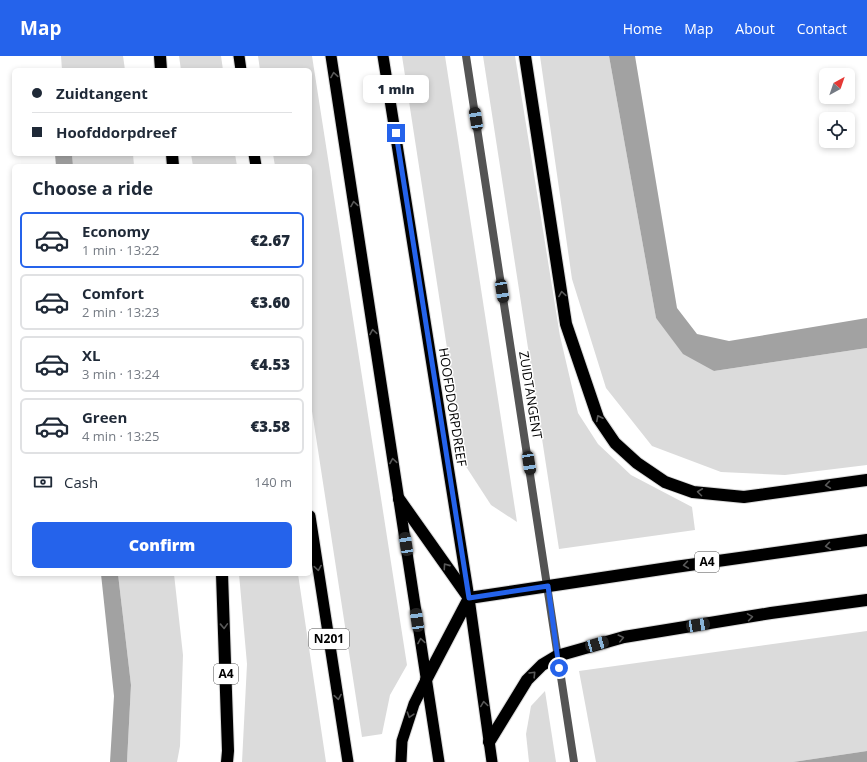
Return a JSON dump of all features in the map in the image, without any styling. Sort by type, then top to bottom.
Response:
[{"type":"highway","points":[[160,56],[161,68]]},
{"type":"highway","points":[[239,56],[241,68]]},
{"type":"highway","points":[[331,56],[439,762]]},
{"type":"highway","name":"HOOFDDORPDREEF","points":[[383,56],[469,598],[492,762]]},
{"type":"highway","points":[[525,56],[566,324],[598,418],[615,442],[637,463],[665,482],[694,492],[744,497],[867,480]]},
{"type":"highway","points":[[399,499],[469,598]]},
{"type":"highway","name":"N201","points":[[312,529],[348,762]]},
{"type":"highway","name":"A4","points":[[548,586],[867,540]]},
{"type":"highway","name":"A4","points":[[222,576],[228,751],[227,762]]},
{"type":"highway","points":[[469,598],[548,586]]},
{"type":"highway","points":[[401,762],[402,741],[414,704],[469,598]]},
{"type":"highway","points":[[489,742],[527,680],[542,665],[557,656],[624,637],[771,613],[867,600]]},
{"type":"lane","name":"ZUIDTANGENT","points":[[466,56],[574,762]]},
{"type":"shaded area","points":[[61,56],[123,56],[125,68],[62,68]]},
{"type":"shaded area","points":[[179,56],[221,56],[223,68],[181,68]]},
{"type":"shaded area","points":[[258,56],[312,56],[407,665],[390,695],[382,734],[362,737],[312,411],[312,164],[275,164],[273,156],[312,156],[312,68],[260,68]]},
{"type":"shaded area","points":[[402,56],[445,56],[517,522],[491,505],[465,465]]},
{"type":"shaded area","points":[[483,56],[515,56],[560,336],[578,413],[598,444],[631,475],[692,507],[695,530],[559,549]]},
{"type":"shaded area","points":[[540,56],[609,56],[656,318],[714,371],[867,348],[867,465],[785,475],[721,472],[652,446],[606,388],[572,279]]},
{"type":"shaded area","points":[[609,56],[635,56],[677,308],[697,334],[729,341],[867,318],[867,348],[714,371],[683,354],[656,318]]},
{"type":"shaded area","points":[[55,156],[72,156],[73,164],[56,164]]},
{"type":"shaded area","points":[[72,156],[133,156],[134,164],[73,164]]},
{"type":"shaded area","points":[[191,156],[235,156],[237,164],[193,164]]},
{"type":"shaded area","points":[[101,576],[118,576],[131,685],[127,762],[110,762],[114,696]]},
{"type":"shaded area","points":[[118,576],[174,576],[183,655],[180,746],[177,762],[127,762],[131,685]]},
{"type":"shaded area","points":[[239,576],[298,576],[326,762],[242,762],[247,664]]},
{"type":"shaded area","points":[[867,631],[867,751],[793,762],[596,762],[579,671]]},
{"type":"shaded area","points":[[545,691],[556,762],[529,762],[526,734],[531,706]]},
{"type":"shaded area","points":[[867,751],[867,762],[793,762]]},
{"type":"route","points":[[396,133],[469,598],[548,586],[559,668]]}]
